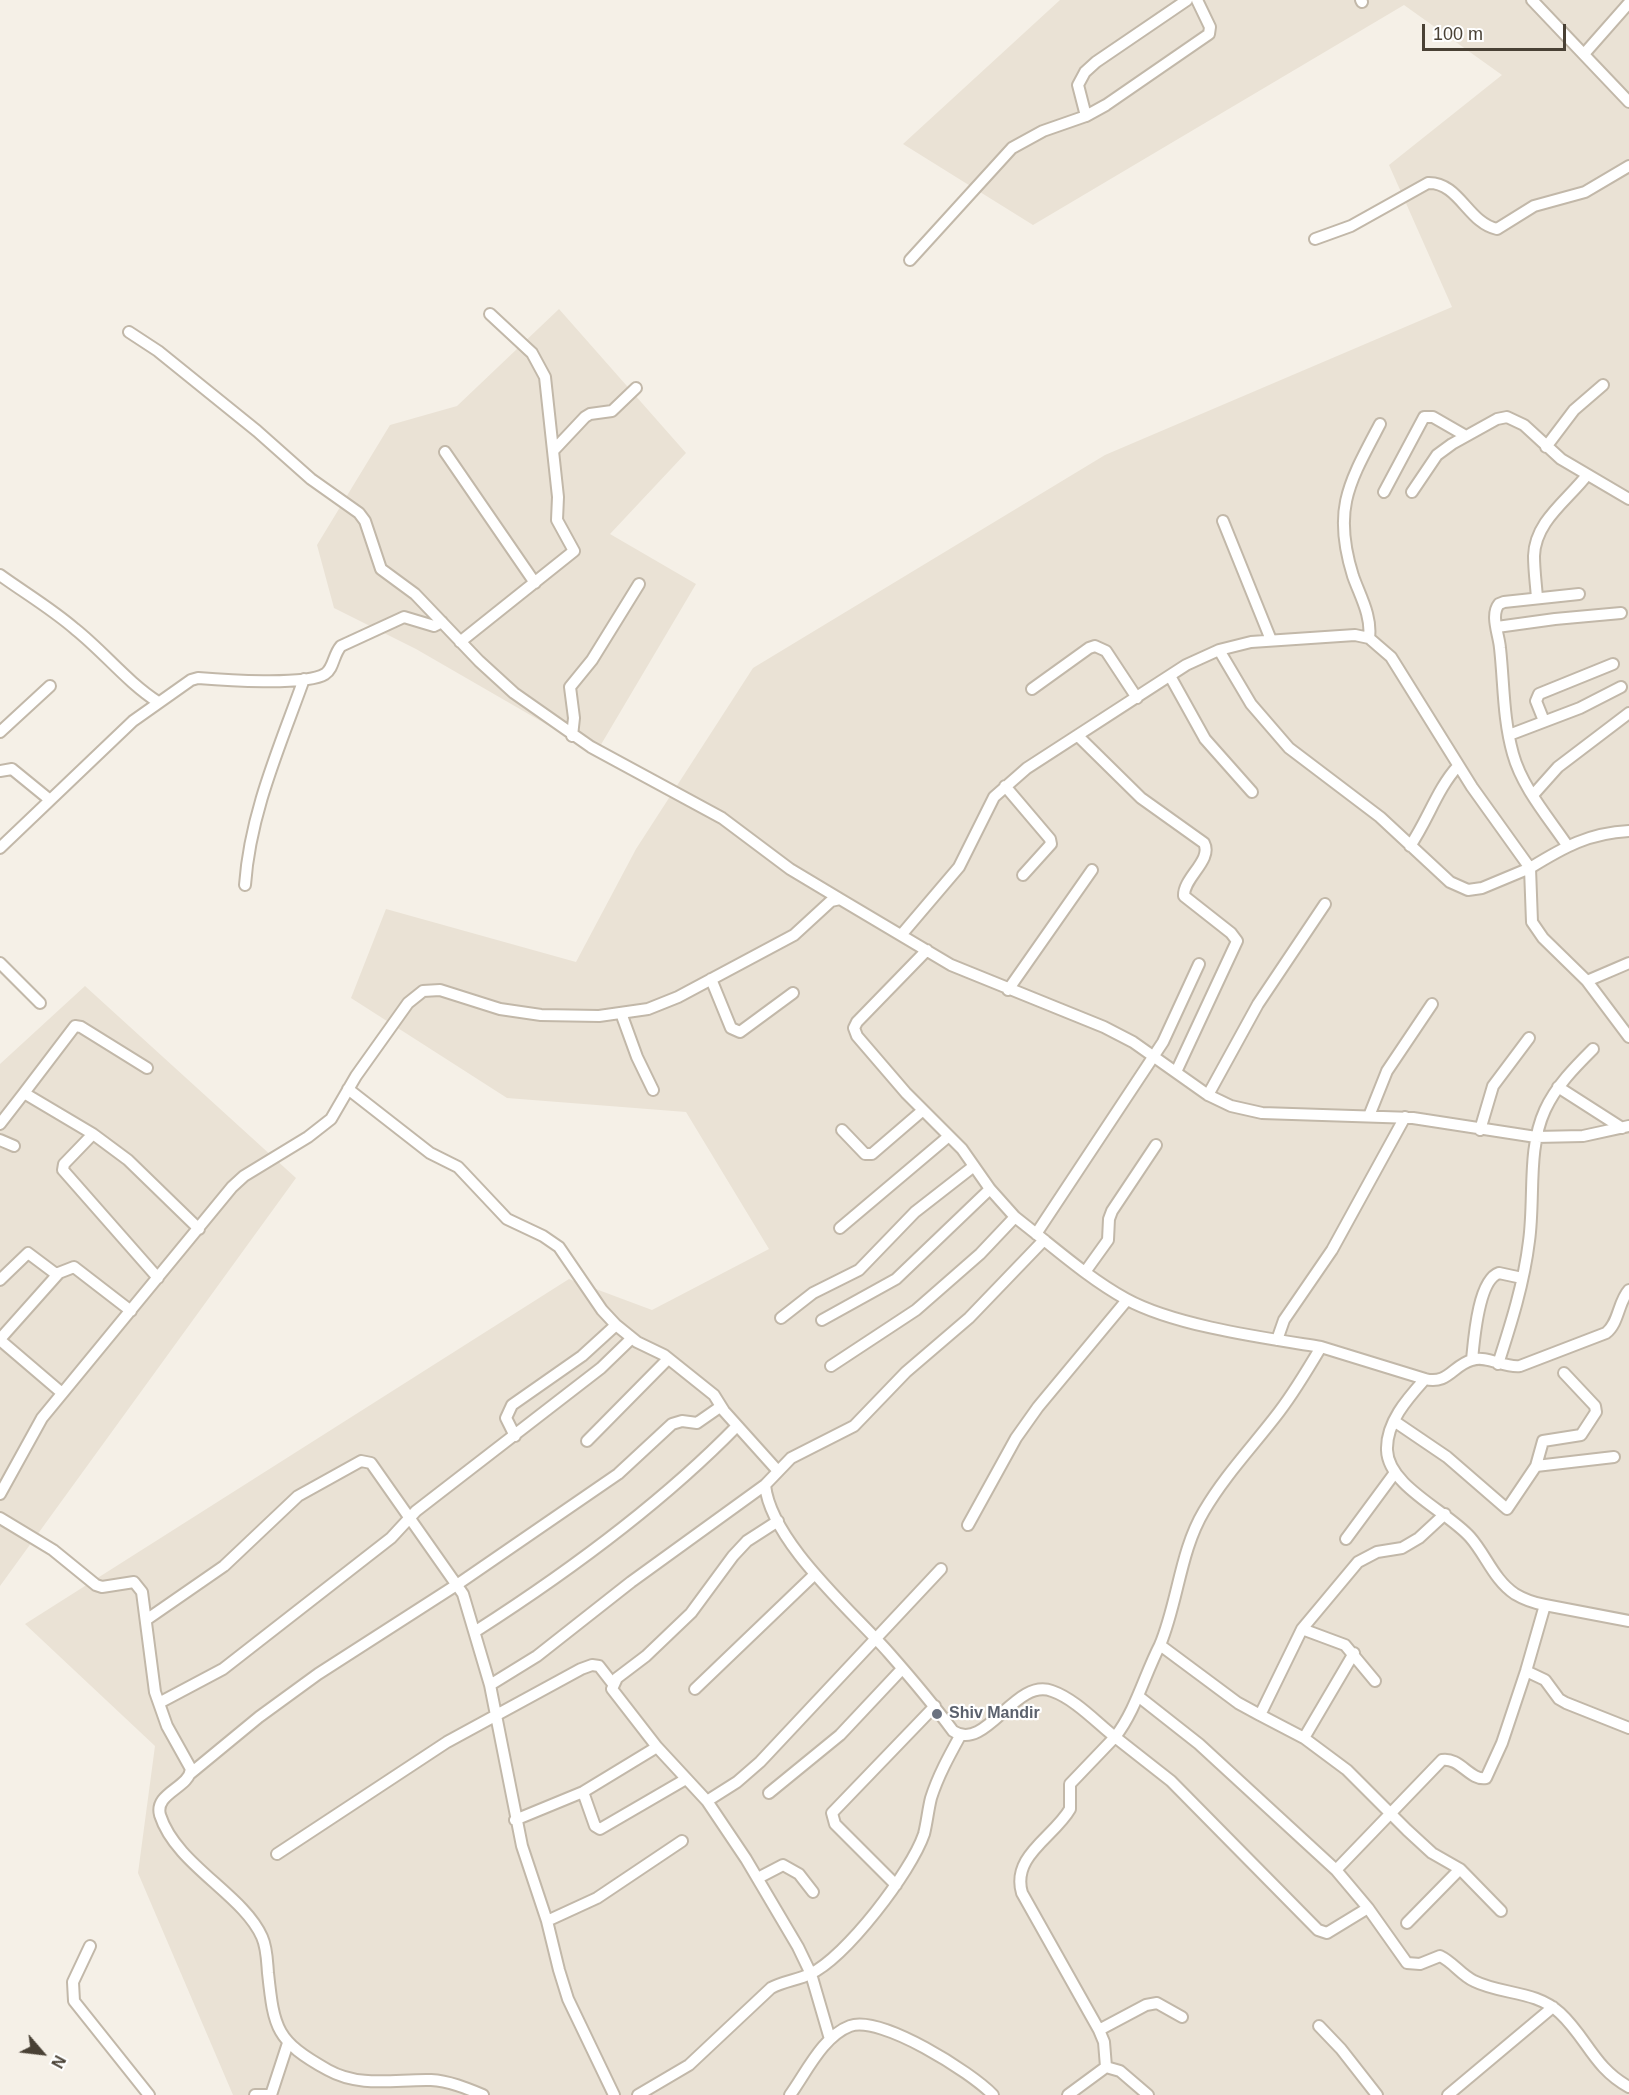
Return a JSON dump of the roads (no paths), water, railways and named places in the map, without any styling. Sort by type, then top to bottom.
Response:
[{"type":"street","points":[[1086,116],[1078,85],[1085,72],[1158,17],[1187,0]]},
{"type":"street","points":[[910,260],[1012,148],[1043,131],[1086,116],[1106,105],[1209,34],[1210,27],[1197,0]]},
{"type":"street","points":[[1532,0],[1629,102]]},
{"type":"street","points":[[1584,54],[1629,3]]},
{"type":"street","points":[[1315,239],[1351,226],[1428,183],[1446,186],[1482,222],[1497,229],[1534,206],[1585,192],[1629,166]]},
{"type":"street","points":[[460,642],[574,552],[557,520],[558,497],[548,390],[540,364],[532,353],[490,314]]},
{"type":"street","points":[[129,332],[158,351],[257,431],[311,479],[359,513],[365,521],[381,569],[415,594],[460,642],[514,693],[572,736],[694,801],[790,869],[951,965],[1008,990],[1104,1026],[1154,1056],[1208,1095],[1231,1106],[1262,1113],[1405,1117],[1536,1137],[1583,1136],[1626,1127]]},
{"type":"street","points":[[1545,447],[1574,410],[1603,385]]},
{"type":"street","points":[[553,451],[585,417],[612,411],[636,388]]},
{"type":"street","points":[[1384,492],[1424,417],[1433,417],[1466,436]]},
{"type":"street","points":[[1412,492],[1437,455],[1466,436],[1507,417],[1524,425],[1545,447],[1629,500]]},
{"type":"street","points":[[1369,638],[1368,618],[1353,575],[1343,514],[1346,493],[1354,472],[1380,424]]},
{"type":"street","points":[[445,452],[535,583]]},
{"type":"street","points":[[1537,598],[1534,555],[1536,540],[1554,512],[1587,475]]},
{"type":"street","points":[[1223,521],[1271,640]]},
{"type":"street","points":[[0,575],[69,623],[136,685],[159,702]]},
{"type":"street","points":[[572,736],[574,718],[570,687],[592,660],[639,584]]},
{"type":"street","points":[[1567,845],[1533,795],[1513,756],[1503,701],[1494,612],[1499,604],[1578,594]]},
{"type":"street","points":[[1497,627],[1555,618],[1621,613]]},
{"type":"street","points":[[0,848],[133,721],[186,683],[198,678],[249,682],[304,679],[327,673],[341,646],[398,618],[410,618],[434,626],[442,622]]},
{"type":"street","points":[[902,934],[959,867],[984,813],[1005,786],[1027,768],[1170,676],[1219,650],[1271,640],[1355,635],[1369,638],[1391,657],[1458,766],[1530,868],[1532,922],[1543,938],[1587,981],[1629,1037]]},
{"type":"street","points":[[1032,689],[1095,646],[1106,651],[1137,698]]},
{"type":"street","points":[[1219,650],[1251,704],[1282,741],[1380,818],[1450,882],[1468,890],[1482,888],[1530,868],[1567,845],[1592,836],[1629,831]]},
{"type":"street","points":[[1544,721],[1536,701],[1539,694],[1613,664]]},
{"type":"street","points":[[1170,676],[1205,739],[1252,792]]},
{"type":"street","points":[[245,885],[253,823],[304,679]]},
{"type":"street","points":[[0,732],[50,686]]},
{"type":"street","points":[[1509,735],[1598,700],[1621,687]]},
{"type":"street","points":[[1533,795],[1558,767],[1629,713]]},
{"type":"street","points":[[1078,736],[1141,798],[1204,843],[1206,854],[1186,885],[1184,896],[1231,933],[1237,941],[1176,1072]]},
{"type":"street","points":[[1410,846],[1426,824],[1440,789],[1458,766]]},
{"type":"street","points":[[0,771],[12,770],[50,800]]},
{"type":"street","points":[[1005,786],[1050,839],[1051,844],[1023,875]]},
{"type":"street","points":[[1008,990],[1092,870]]},
{"type":"street","points":[[0,1494],[27,1442],[62,1393],[199,1229],[244,1176],[308,1137],[331,1119],[348,1089],[408,1003],[423,991],[440,990],[500,1009],[541,1015],[621,1013],[648,1009],[794,935],[831,901],[840,898]]},
{"type":"street","points":[[1208,1095],[1258,1004],[1325,904]]},
{"type":"street","points":[[927,950],[857,1022],[854,1029],[857,1036],[922,1111],[949,1136],[990,1189],[1015,1216],[1085,1272],[1127,1300],[1152,1311],[1188,1321],[1322,1347],[1425,1379],[1443,1380],[1472,1360],[1510,1367],[1520,1366],[1606,1333],[1611,1329],[1621,1302],[1629,1290]]},
{"type":"street","points":[[0,963],[40,1003]]},
{"type":"street","points":[[1587,981],[1629,963]]},
{"type":"street","points":[[490,1685],[537,1656],[658,1561],[765,1485],[791,1458],[854,1426],[906,1372],[969,1318],[1040,1237],[1154,1056],[1199,964]]},
{"type":"street","points":[[711,979],[731,1028],[740,1032],[793,993]]},
{"type":"street","points":[[1369,1116],[1387,1071],[1432,1004]]},
{"type":"street","points":[[621,1013],[653,1090]]},
{"type":"street","points":[[0,1124],[75,1026],[81,1027],[147,1068]]},
{"type":"street","points":[[1480,1130],[1493,1086],[1529,1038]]},
{"type":"street","points":[[1498,1364],[1522,1278],[1529,1242],[1536,1137],[1545,1110],[1558,1087],[1593,1048]]},
{"type":"street","points":[[1558,1087],[1626,1127]]},
{"type":"street","points":[[348,1089],[430,1153],[458,1167],[507,1219],[543,1236],[559,1247],[616,1325],[632,1338],[668,1359],[714,1395],[720,1407],[777,1470]]},
{"type":"street","points":[[24,1093],[93,1134],[128,1160],[199,1229]]},
{"type":"street","points":[[842,1130],[865,1154],[872,1154],[922,1111]]},
{"type":"street","points":[[1277,1340],[1284,1320],[1332,1250],[1405,1117]]},
{"type":"street","points":[[93,1134],[64,1164],[63,1170],[158,1278]]},
{"type":"street","points":[[840,1228],[949,1136]]},
{"type":"street","points":[[0,1140],[14,1146]]},
{"type":"street","points":[[1085,1272],[1108,1240],[1108,1219],[1112,1211],[1156,1145]]},
{"type":"street","points":[[781,1318],[813,1293],[859,1270],[915,1212],[974,1166]]},
{"type":"street","points":[[822,1320],[896,1279],[990,1189]]},
{"type":"street","points":[[831,1366],[916,1310],[980,1254],[1015,1216]]},
{"type":"street","points":[[0,1280],[28,1253],[58,1274]]},
{"type":"street","points":[[62,1393],[1,1339],[58,1274],[74,1267],[131,1311]]},
{"type":"street","points":[[1472,1360],[1475,1322],[1490,1280],[1499,1273],[1522,1278]]},
{"type":"street","points":[[968,1525],[1016,1438],[1038,1407],[1127,1300]]},
{"type":"street","points":[[515,1436],[506,1418],[512,1405],[582,1356],[616,1325]]},
{"type":"street","points":[[159,1702],[218,1673],[391,1538],[411,1516],[601,1368],[632,1338]]},
{"type":"street","points":[[1106,2067],[1106,2053],[1099,2030],[1027,1902],[1019,1882],[1021,1869],[1028,1857],[1070,1809],[1070,1784],[1115,1737],[1131,1714],[1147,1670],[1172,1615],[1188,1546],[1204,1511],[1230,1472],[1281,1410],[1322,1347]]},
{"type":"street","points":[[587,1442],[668,1359]]},
{"type":"street","points":[[1394,1421],[1447,1457],[1507,1509],[1536,1466],[1543,1441],[1581,1435],[1596,1412],[1595,1406],[1564,1373]]},
{"type":"street","points":[[1425,1379],[1405,1401],[1394,1421],[1387,1450],[1394,1474],[1445,1514],[1471,1538],[1504,1584],[1529,1602],[1629,1621]]},
{"type":"street","points":[[483,2095],[459,2085],[432,2080],[372,2082],[352,2079],[329,2070],[288,2043],[279,2033],[274,2019],[262,1937],[252,1922],[194,1865],[168,1831],[160,1814],[162,1801],[190,1773],[259,1717],[318,1674],[458,1584],[618,1474],[672,1424],[682,1421],[697,1423],[720,1407]]},
{"type":"street","points":[[476,1631],[525,1599],[668,1490],[701,1463],[737,1426]]},
{"type":"street","points":[[1536,1466],[1614,1457]]},
{"type":"street","points":[[146,1620],[224,1566],[298,1496],[361,1461],[371,1463],[458,1584],[476,1631],[490,1685],[515,1820],[547,1920],[568,1999],[614,2095]]},
{"type":"street","points":[[1346,1539],[1394,1474]]},
{"type":"street","points":[[765,1485],[767,1499],[778,1521],[815,1574],[902,1669],[953,1731],[960,1736],[968,1735],[1000,1716],[1024,1693],[1041,1689],[1051,1690],[1066,1698],[1171,1781],[1318,1930],[1327,1933],[1368,1908]]},
{"type":"street","points":[[1260,1715],[1302,1629],[1358,1562],[1377,1552],[1402,1548],[1419,1538],[1445,1514]]},
{"type":"street","points":[[0,1518],[53,1550],[96,1584],[102,1587],[134,1582],[142,1592],[148,1652],[159,1702],[167,1726],[190,1773]]},
{"type":"street","points":[[613,1684],[691,1613],[733,1556],[747,1541],[778,1521]]},
{"type":"street","points":[[707,1801],[737,1782],[760,1762],[940,1569]]},
{"type":"street","points":[[695,1689],[815,1574]]},
{"type":"street","points":[[1336,1870],[1442,1760],[1454,1761],[1478,1778],[1486,1778],[1502,1743],[1527,1671],[1545,1605]]},
{"type":"street","points":[[1302,1629],[1336,1640],[1354,1653],[1375,1681]]},
{"type":"street","points":[[1160,1645],[1238,1702],[1304,1738],[1347,1770],[1432,1853],[1460,1869],[1501,1911]]},
{"type":"street","points":[[1304,1738],[1354,1653]]},
{"type":"street","points":[[277,1854],[495,1713],[592,1665],[599,1666],[613,1684],[615,1695],[657,1747],[707,1801],[758,1878],[811,1974],[830,2039]]},
{"type":"street","points":[[769,1793],[840,1734],[902,1669]]},
{"type":"street","points":[[1527,1671],[1545,1680],[1559,1699],[1566,1703],[1629,1728]]},
{"type":"street","points":[[1138,1696],[1199,1744],[1336,1870],[1368,1908],[1407,1963],[1420,1964],[1440,1956],[1472,1980],[1524,1994],[1553,2007],[1573,2026],[1603,2068],[1629,2087]]},
{"type":"street","points":[[896,1885],[835,1824],[832,1813],[934,1706]]},
{"type":"street","points":[[638,2095],[669,2079],[689,2065],[771,1988],[787,1980],[811,1974],[856,1935],[896,1885],[920,1842],[931,1799],[943,1768],[960,1736]]},
{"type":"street","points":[[515,1820],[583,1792],[657,1747]]},
{"type":"street","points":[[583,1792],[595,1826],[600,1829],[686,1779]]},
{"type":"street","points":[[547,1920],[597,1898],[682,1840]]},
{"type":"street","points":[[758,1878],[783,1865],[799,1874],[813,1892]]},
{"type":"street","points":[[1407,1923],[1460,1869]]},
{"type":"street","points":[[90,1946],[74,1982],[78,2009],[149,2095]]},
{"type":"street","points":[[1099,2030],[1146,2005],[1156,2003],[1182,2017]]},
{"type":"street","points":[[1448,2095],[1553,2007]]},
{"type":"street","points":[[790,2095],[830,2039],[850,2026],[865,2024],[886,2030],[943,2057],[969,2073],[993,2095]]},
{"type":"street","points":[[1318,2026],[1341,2049],[1377,2095]]},
{"type":"street","points":[[255,2095],[272,2095],[288,2043]]},
{"type":"street","points":[[1068,2095],[1106,2067]]},
{"type":"street","points":[[1106,2067],[1120,2072],[1148,2095]]},
{"type":"place","name":"Shiv Mandir","points":[[937,1714]]}]
